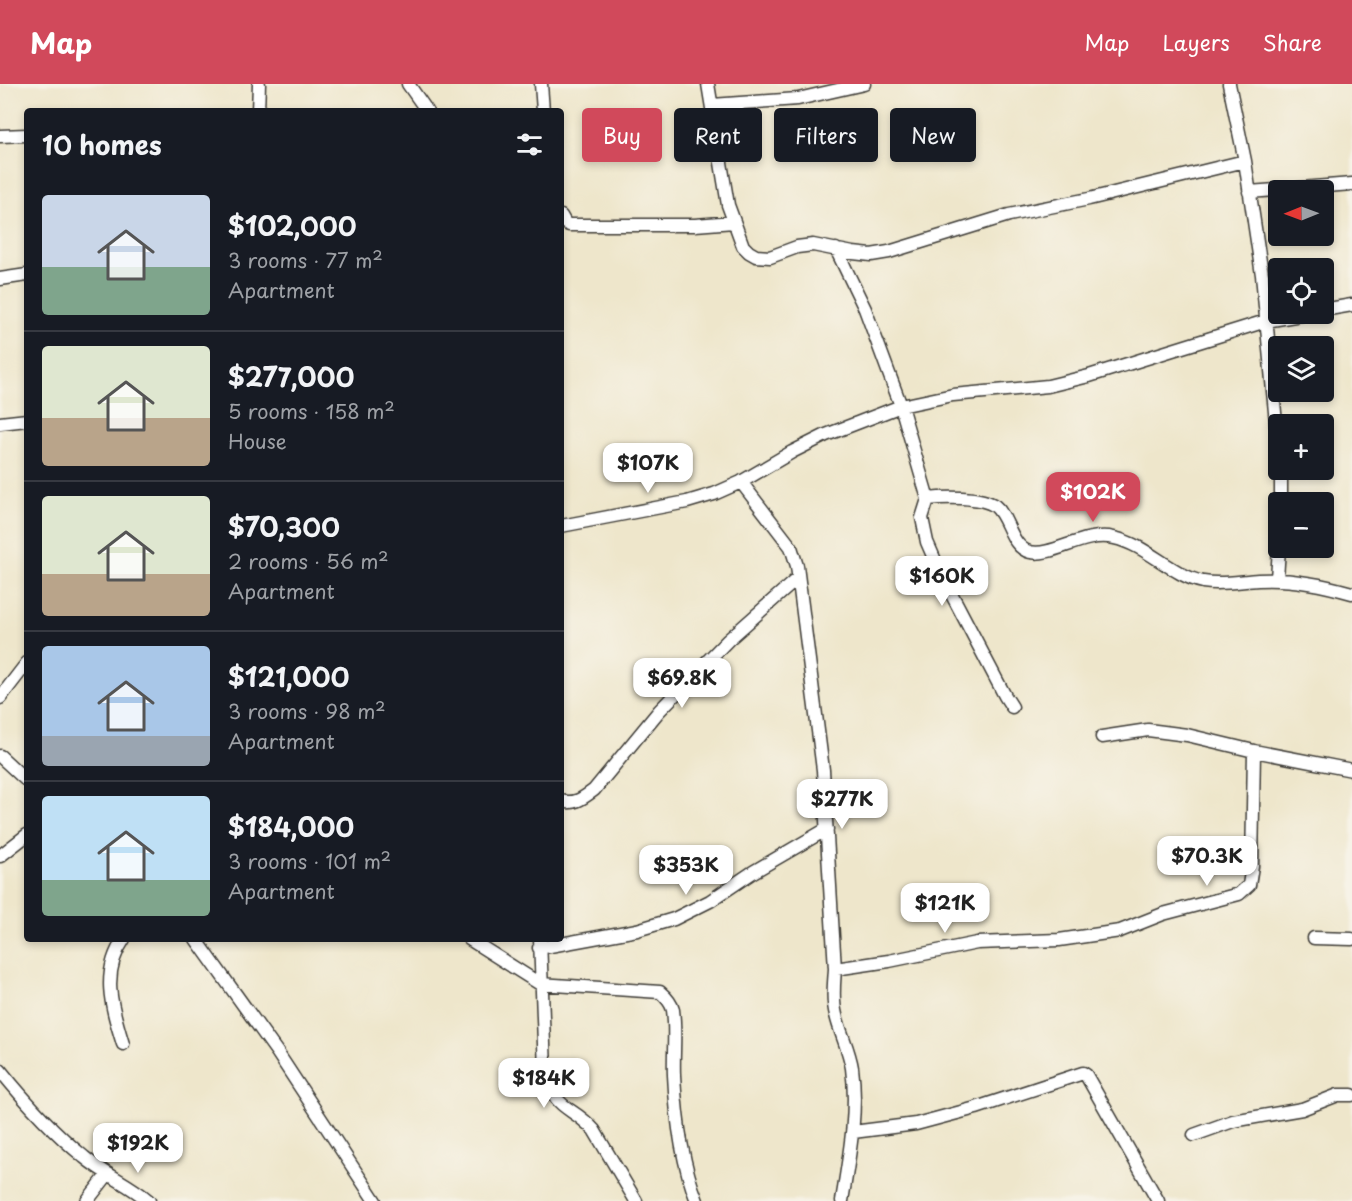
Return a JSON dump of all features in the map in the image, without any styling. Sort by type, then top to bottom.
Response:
[{"type":"street","points":[[258,108],[259,84]]},
{"type":"street","points":[[408,84],[425,108]]},
{"type":"street","points":[[541,84],[543,108]]},
{"type":"street","points":[[708,84],[728,205],[743,246],[756,256],[770,257],[797,247],[813,245],[871,255],[889,252],[1009,214],[1089,199],[1245,161]]},
{"type":"street","points":[[712,105],[798,99],[864,84]]},
{"type":"street","points":[[1230,84],[1245,161],[1266,321],[1275,414]]},
{"type":"street","points":[[0,136],[24,135]]},
{"type":"street","points":[[1249,192],[1352,184]]},
{"type":"street","points":[[564,221],[569,225],[696,225],[734,222]]},
{"type":"street","points":[[836,249],[865,309],[900,406],[928,499],[922,518],[927,542],[940,572],[1012,707]]},
{"type":"street","points":[[0,279],[24,275]]},
{"type":"street","points":[[1334,308],[1352,305]]},
{"type":"street","points":[[564,525],[687,502],[714,494],[741,482],[826,435],[900,406],[952,395],[1048,386],[1089,376],[1266,321]]},
{"type":"street","points":[[0,423],[24,420]]},
{"type":"street","points":[[741,482],[791,547],[798,578],[823,770],[836,1014],[852,1068],[853,1132],[842,1201]]},
{"type":"street","points":[[928,499],[953,498],[993,504],[999,509],[1017,542],[1023,549],[1030,552],[1048,551],[1081,539],[1113,537],[1137,546],[1160,561],[1203,582],[1277,579],[1306,581],[1352,593]]},
{"type":"street","points":[[1277,579],[1278,558]]},
{"type":"street","points":[[564,802],[582,800],[594,790],[674,695],[728,640],[798,578]]},
{"type":"street","points":[[0,698],[24,667]]},
{"type":"street","points":[[1102,737],[1148,730],[1187,735],[1254,752],[1352,770]]},
{"type":"street","points":[[835,969],[889,961],[977,943],[1059,940],[1120,931],[1163,914],[1239,894],[1249,885],[1252,866],[1254,752]]},
{"type":"street","points":[[0,756],[24,778]]},
{"type":"street","points":[[564,940],[637,930],[674,919],[710,901],[753,872],[827,829]]},
{"type":"street","points":[[0,856],[24,837]]},
{"type":"street","points":[[1314,938],[1352,939]]},
{"type":"street","points":[[122,942],[115,954],[109,993],[123,1044]]},
{"type":"street","points":[[198,942],[306,1095],[375,1201]]},
{"type":"street","points":[[474,942],[540,984],[660,992],[668,998],[673,1009],[674,1076],[680,1129],[689,1180],[697,1201]]},
{"type":"street","points":[[539,944],[545,1070],[550,1089],[556,1101],[586,1121],[594,1130],[636,1201]]},
{"type":"street","points":[[0,1070],[84,1158],[129,1185],[149,1201]]},
{"type":"street","points":[[853,1132],[916,1124],[976,1108],[1083,1073],[1098,1095],[1158,1201]]},
{"type":"street","points":[[1194,1135],[1233,1121],[1302,1109],[1338,1095],[1352,1095]]},
{"type":"street","points":[[87,1201],[108,1174]]}]
